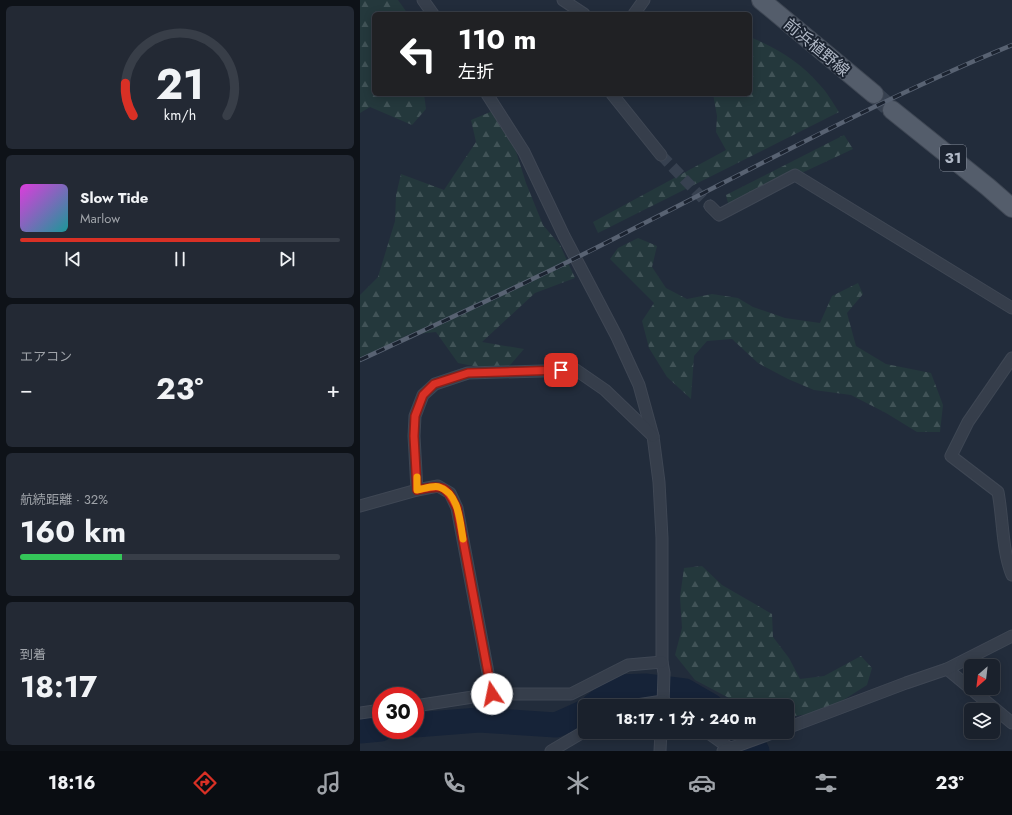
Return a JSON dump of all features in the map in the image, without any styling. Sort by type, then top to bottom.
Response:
[{"type":"main road","name":"前浜植野線","points":[[761,0],[874,94]]},
{"type":"main road","name":"31","points":[[892,110],[1012,208]]},
{"type":"street","points":[[423,0],[432,12]]},
{"type":"street","points":[[563,0],[581,12]]},
{"type":"street","points":[[635,12],[644,0]]},
{"type":"street","points":[[488,96],[524,152],[564,236],[617,337],[640,385],[653,436],[659,482],[662,538],[663,667],[666,699]]},
{"type":"street","points":[[614,96],[661,155]]},
{"type":"street","points":[[710,206],[719,214],[795,175],[1012,308]]},
{"type":"street","points":[[1012,358],[968,422],[951,456],[998,492],[1007,563],[1012,575]]},
{"type":"street","points":[[417,490],[414,436],[415,416],[423,395],[434,384],[468,373],[576,370],[605,390],[653,436]]},
{"type":"street","points":[[360,506],[417,490],[438,486],[450,492],[457,508],[492,694]]},
{"type":"street","points":[[794,725],[947,669],[1012,636]]},
{"type":"street","points":[[424,705],[492,694],[571,694],[628,665],[663,667]]},
{"type":"street","points":[[947,669],[1012,723]]},
{"type":"street","points":[[360,713],[372,711]]},
{"type":"street","points":[[551,751],[578,735]]},
{"type":"street","points":[[660,751],[661,739]]},
{"type":"street","points":[[715,739],[727,750],[755,739]]},
{"type":"green space","points":[[360,0],[398,0],[407,12],[372,12],[372,96],[424,96],[426,109],[412,125],[370,107],[360,113]]},
{"type":"green space","points":[[752,38],[770,46],[796,62],[825,90],[839,112],[598,233],[593,222],[726,150],[716,132],[717,116],[713,96],[752,96]]},
{"type":"green space","points":[[495,110],[514,145],[526,183],[543,225],[560,245],[575,278],[535,293],[482,342],[524,349],[504,372],[458,363],[436,332],[407,335],[375,355],[360,361],[360,295],[378,277],[395,221],[396,195],[401,174],[444,190],[476,142],[471,120]]},
{"type":"green space","points":[[844,135],[853,149],[729,207],[726,195]]},
{"type":"green space","points":[[638,238],[657,246],[652,267],[666,288],[687,299],[712,294],[738,298],[753,307],[785,318],[820,323],[832,296],[858,283],[863,294],[847,313],[856,346],[886,364],[931,373],[943,405],[940,432],[917,432],[886,413],[851,395],[814,390],[788,379],[758,363],[732,339],[707,341],[694,356],[691,399],[667,377],[649,348],[642,321],[654,303],[610,259],[618,248]]},
{"type":"green space","points":[[702,566],[722,585],[772,614],[773,637],[789,658],[800,679],[824,676],[861,656],[872,668],[867,685],[845,699],[817,713],[794,716],[794,699],[731,699],[695,680],[675,655],[682,628],[680,597],[684,568]]},
{"type":"waterway","points":[[602,699],[618,687],[645,686],[685,691],[699,699]]},
{"type":"waterway","points":[[424,724],[479,720],[556,725],[578,715]]},
{"type":"waterway","points":[[360,731],[372,730]]},
{"type":"waterway","points":[[748,739],[757,751]]},
{"type":"tunnel","points":[[874,94],[892,110]]},
{"type":"tunnel","points":[[661,155],[710,206]]},
{"type":"railway","points":[[360,360],[562,265],[866,111],[1012,45]]},
{"type":"slow traffic","points":[[417,477],[417,490],[438,486],[450,492],[457,508],[463,539]]},
{"type":"route","points":[[492,694],[457,508],[450,492],[438,486],[417,490],[414,436],[415,416],[423,395],[434,384],[468,373],[561,370]]}]
